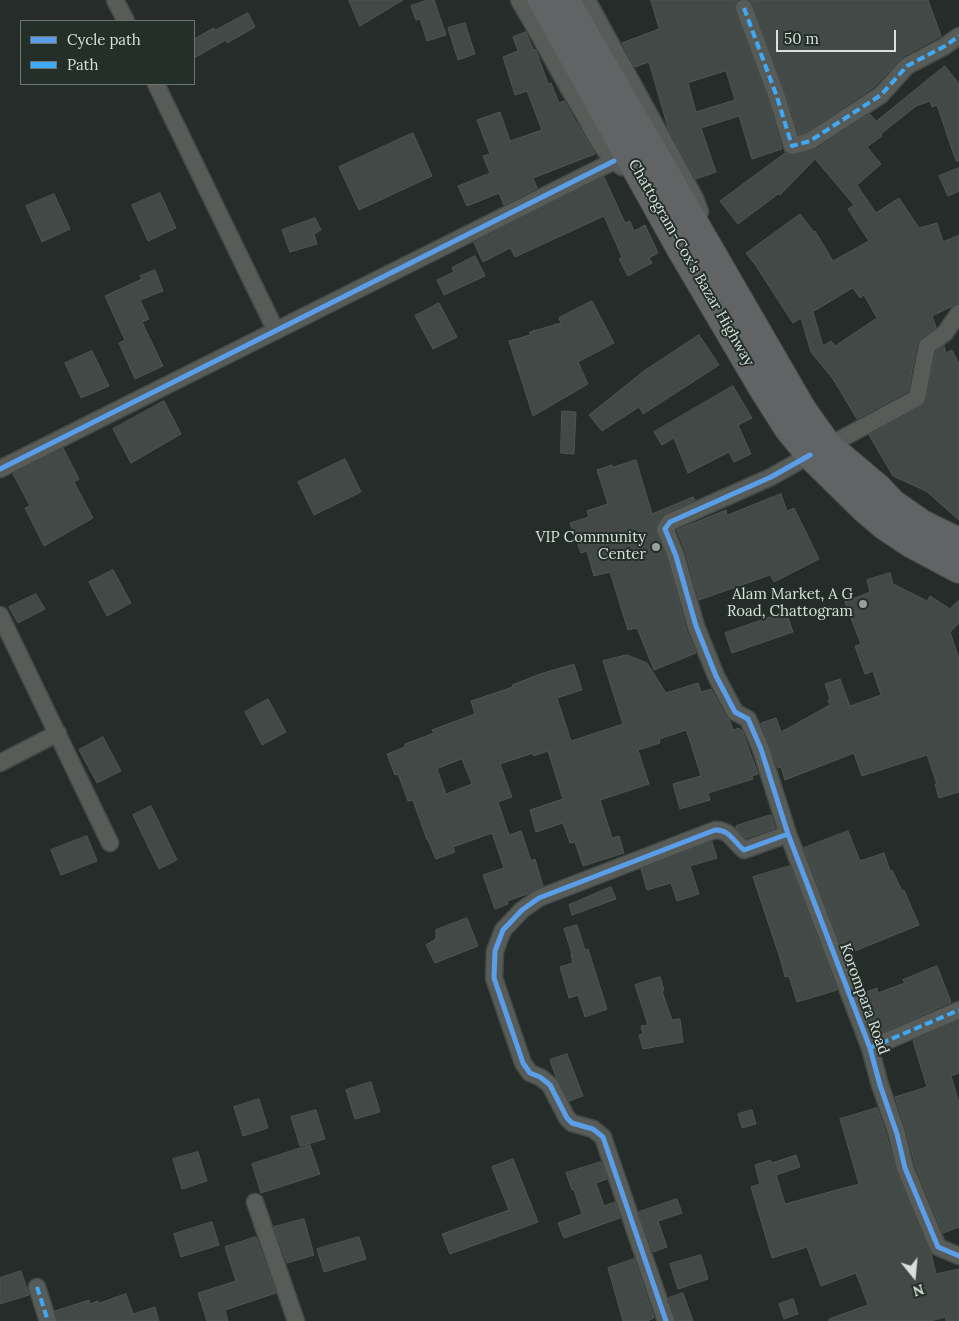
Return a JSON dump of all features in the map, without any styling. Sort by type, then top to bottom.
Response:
[{"type":"highway","name":"Chattogram-Cox's Bazar Highway","points":[[542,0],[643,181],[693,246],[803,411],[819,451],[871,498]]},
{"type":"highway","name":"Chattogram-Cox's Bazar Highway","points":[[565,0],[693,246]]},
{"type":"highway","points":[[871,498],[959,524]]},
{"type":"highway","points":[[871,498],[959,558]]},
{"type":"highway","points":[[871,498],[885,526],[912,544],[959,569]]},
{"type":"highway","points":[[919,531],[959,542]]},
{"type":"street","points":[[115,0],[125,20]]},
{"type":"street","points":[[519,0],[600,141],[614,161],[643,181]]},
{"type":"street","points":[[587,0],[695,198],[700,210],[693,246]]},
{"type":"street","points":[[744,8],[777,97],[792,146],[810,141],[882,95],[906,66],[945,46],[959,36]]},
{"type":"street","points":[[156,85],[276,331]]},
{"type":"street","points":[[0,469],[614,161]]},
{"type":"street","points":[[819,451],[917,398],[927,346],[945,333],[959,313]]},
{"type":"street","name":"Korompara Road","points":[[819,451],[771,477],[670,522],[665,529],[676,556],[696,626],[716,676],[735,712],[748,719],[761,749],[788,834],[870,1048],[906,1168],[938,1247],[959,1256]]},
{"type":"street","points":[[0,615],[110,843]]},
{"type":"street","points":[[0,763],[58,733]]},
{"type":"street","points":[[666,1321],[603,1137],[593,1129],[572,1123],[566,1118],[550,1085],[540,1077],[530,1073],[523,1063],[494,978],[495,950],[504,930],[522,910],[539,898],[574,884],[715,830],[727,832],[744,850],[788,834]]},
{"type":"street","points":[[870,1048],[959,1010]]},
{"type":"street","points":[[255,1202],[296,1321]]},
{"type":"street","points":[[37,1287],[48,1321]]},
{"type":"building","points":[[349,0],[403,0],[360,26]]},
{"type":"building","points":[[428,0],[434,0],[446,35],[427,41],[420,19],[416,20],[411,6]]},
{"type":"building","points":[[651,0],[738,0],[734,6],[735,11],[768,100],[782,149],[752,159],[739,116],[701,128],[716,172],[696,179],[668,128],[649,62],[635,67],[622,43],[659,29]],"holes":[[[726,71],[735,100],[696,112],[688,83]]]},
{"type":"building","points":[[750,0],[928,0],[941,36],[902,57],[874,87],[806,132],[799,134],[786,94]]},
{"type":"building","points":[[248,13],[255,27],[227,43],[226,40],[195,57],[195,38],[214,28],[215,30]]},
{"type":"building","points":[[465,23],[475,54],[458,60],[448,28]]},
{"type":"building","points":[[526,32],[533,49],[536,50],[548,84],[551,83],[559,103],[564,101],[595,154],[533,178],[537,188],[504,205],[499,193],[467,206],[458,186],[490,173],[483,156],[490,154],[477,120],[500,112],[510,141],[542,130],[527,91],[515,95],[503,57],[518,51],[513,37]]},
{"type":"building","points":[[945,66],[959,84],[959,161],[956,161],[937,105],[932,107],[930,101],[916,106],[867,147],[881,164],[857,185],[876,213],[899,198],[919,228],[937,223],[943,242],[959,235],[959,303],[932,316],[936,327],[917,343],[908,391],[857,419],[833,379],[811,352],[801,318],[793,323],[746,253],[800,214],[815,231],[833,261],[869,241],[848,209],[854,205],[815,159],[780,195],[778,194],[738,224],[720,201],[785,153],[794,156],[815,150],[870,114],[876,121]],"holes":[[[853,288],[860,298],[864,295],[877,318],[835,346],[831,341],[823,346],[813,312]]]},
{"type":"building","points":[[413,133],[432,176],[359,210],[339,167]]},
{"type":"building","points":[[959,168],[959,191],[948,196],[939,176]]},
{"type":"building","points":[[604,177],[625,223],[630,221],[634,231],[645,225],[658,253],[649,258],[652,263],[628,276],[619,259],[622,257],[604,216],[515,257],[510,248],[483,262],[474,243]]},
{"type":"building","points":[[160,193],[176,228],[148,241],[132,205]]},
{"type":"building","points":[[54,194],[70,229],[42,242],[26,206]]},
{"type":"building","points":[[315,218],[321,230],[314,234],[317,244],[290,252],[282,230]]},
{"type":"building","points":[[475,256],[485,276],[444,295],[437,280],[454,272],[452,268]]},
{"type":"building","points":[[155,270],[163,291],[140,300],[149,319],[142,322],[163,366],[135,379],[119,343],[125,340],[105,296],[142,279],[140,276]]},
{"type":"building","points":[[592,301],[614,343],[578,362],[588,384],[533,416],[509,341],[530,335],[530,332],[561,323],[559,318]]},
{"type":"building","points":[[439,303],[457,337],[433,349],[415,316]]},
{"type":"building","points":[[699,335],[719,365],[643,414],[639,407],[602,431],[589,415],[644,371]]},
{"type":"building","points":[[944,346],[946,353],[952,350],[959,364],[959,520],[926,491],[893,476],[869,435],[925,404],[936,352]]},
{"type":"building","points":[[92,351],[109,386],[81,398],[65,363]]},
{"type":"building","points":[[733,386],[752,418],[738,425],[751,454],[734,462],[729,452],[688,473],[674,438],[662,445],[654,432]]},
{"type":"building","points":[[164,401],[181,434],[131,463],[113,429]]},
{"type":"building","points":[[562,411],[576,412],[574,454],[561,453]]},
{"type":"building","points":[[63,448],[79,479],[74,482],[93,518],[44,546],[25,508],[30,506],[13,474]]},
{"type":"building","points":[[345,459],[361,492],[314,515],[298,482]]},
{"type":"building","points":[[636,460],[652,514],[693,497],[695,500],[666,513],[655,528],[667,559],[686,629],[696,653],[654,670],[637,628],[628,630],[610,572],[594,576],[587,551],[581,553],[570,523],[589,517],[587,511],[608,504],[597,470]]},
{"type":"building","points":[[781,494],[787,511],[794,508],[819,559],[774,582],[770,575],[699,600],[686,553],[677,530],[726,510],[727,515]]},
{"type":"building","points":[[113,570],[131,603],[107,616],[89,582]]},
{"type":"building","points":[[890,573],[893,584],[927,601],[930,596],[950,609],[959,600],[959,623],[950,632],[959,659],[959,792],[939,798],[935,784],[937,784],[927,755],[862,776],[854,753],[785,780],[781,767],[778,768],[761,723],[776,718],[781,732],[830,705],[825,684],[840,679],[850,706],[881,695],[873,671],[865,674],[855,646],[861,644],[845,602],[870,592],[867,580]]},
{"type":"building","points":[[36,594],[45,609],[18,623],[9,607]]},
{"type":"building","points":[[786,612],[793,632],[732,653],[725,633]]},
{"type":"building","points":[[627,655],[647,663],[666,693],[698,683],[701,692],[711,689],[730,721],[733,730],[739,728],[742,730],[758,774],[752,776],[753,779],[708,793],[710,800],[680,809],[673,784],[701,776],[686,730],[659,739],[660,743],[638,750],[649,784],[600,800],[612,838],[619,836],[624,853],[583,866],[575,842],[570,843],[563,823],[536,832],[530,810],[563,799],[548,751],[533,756],[533,753],[500,764],[512,797],[498,802],[509,835],[521,831],[531,861],[535,859],[543,886],[507,901],[508,904],[495,909],[483,875],[504,868],[492,833],[453,847],[455,852],[436,859],[413,800],[408,801],[398,774],[395,775],[387,754],[405,747],[405,744],[434,733],[432,730],[475,714],[471,701],[513,687],[512,685],[540,674],[574,664],[582,690],[557,698],[571,741],[623,724],[603,661]],"holes":[[[462,759],[472,784],[446,794],[437,769]]]},
{"type":"building","points":[[268,699],[286,732],[262,745],[245,712]]},
{"type":"building","points":[[103,737],[121,771],[97,783],[79,750]]},
{"type":"building","points":[[151,806],[177,860],[159,869],[133,815]]},
{"type":"building","points":[[771,815],[775,828],[746,838],[736,828],[736,826]]},
{"type":"building","points":[[848,831],[860,861],[884,853],[890,871],[892,870],[902,891],[904,890],[919,925],[845,955],[804,848]]},
{"type":"building","points":[[87,836],[97,861],[61,875],[51,850]]},
{"type":"building","points":[[712,842],[717,858],[690,866],[699,894],[677,901],[671,883],[647,890],[641,869]]},
{"type":"building","points":[[790,866],[837,990],[797,1002],[789,976],[785,977],[753,877]]},
{"type":"building","points":[[611,887],[616,899],[572,915],[569,905]]},
{"type":"building","points":[[467,918],[478,946],[435,963],[426,945],[436,939],[436,930]]},
{"type":"building","points":[[577,925],[585,950],[588,949],[607,1009],[585,1017],[578,995],[569,998],[560,967],[573,963],[564,929]]},
{"type":"building","points":[[937,966],[951,1002],[876,1035],[860,994],[877,988],[878,993],[905,983],[903,980]]},
{"type":"building","points":[[660,977],[664,990],[662,991],[672,1020],[680,1019],[683,1042],[643,1049],[639,1035],[643,1034],[641,1026],[648,1025],[635,985]]},
{"type":"building","points":[[959,1021],[959,1073],[951,1076],[959,1103],[959,1227],[943,1233],[915,1165],[907,1132],[895,1097],[927,1087],[913,1041]]},
{"type":"building","points":[[567,1054],[583,1096],[569,1101],[556,1077],[550,1060]]},
{"type":"building","points":[[371,1082],[380,1112],[355,1119],[346,1090]]},
{"type":"building","points":[[259,1099],[268,1128],[243,1136],[234,1107]]},
{"type":"building","points":[[877,1108],[896,1172],[931,1253],[936,1274],[959,1269],[959,1321],[946,1321],[945,1317],[931,1321],[829,1321],[829,1319],[868,1305],[856,1273],[821,1286],[807,1247],[772,1258],[751,1187],[760,1184],[755,1165],[770,1160],[772,1163],[796,1155],[800,1167],[776,1175],[785,1204],[859,1184],[840,1119]]},
{"type":"building","points":[[316,1110],[325,1139],[300,1146],[291,1117]]},
{"type":"building","points":[[752,1110],[756,1124],[742,1128],[738,1114]]},
{"type":"building","points":[[310,1145],[320,1174],[261,1193],[252,1164]]},
{"type":"building","points":[[198,1152],[207,1181],[182,1189],[173,1159]]},
{"type":"building","points":[[513,1159],[538,1222],[450,1254],[442,1234],[509,1210],[492,1167]]},
{"type":"building","points":[[601,1162],[607,1179],[596,1183],[604,1206],[615,1202],[620,1218],[564,1238],[558,1223],[582,1214],[566,1173]]},
{"type":"building","points":[[677,1199],[682,1213],[658,1221],[667,1247],[653,1252],[639,1212]]},
{"type":"building","points":[[304,1219],[314,1255],[287,1263],[274,1227]]},
{"type":"building","points":[[212,1222],[219,1245],[181,1257],[174,1234]]},
{"type":"building","points":[[256,1237],[276,1293],[225,1310],[228,1321],[207,1321],[198,1293],[236,1281],[225,1247]]},
{"type":"building","points":[[359,1237],[366,1259],[324,1272],[317,1249]]},
{"type":"building","points":[[701,1255],[708,1279],[678,1289],[670,1264]]},
{"type":"building","points":[[634,1259],[654,1318],[647,1321],[623,1321],[608,1268]]},
{"type":"building","points":[[21,1271],[29,1295],[0,1304],[0,1278]]},
{"type":"building","points":[[683,1293],[693,1321],[676,1321],[669,1298]]},
{"type":"building","points":[[126,1294],[133,1314],[155,1307],[159,1321],[58,1321],[55,1311],[89,1300],[90,1304],[98,1301],[99,1303]]},
{"type":"building","points":[[793,1299],[798,1314],[784,1319],[779,1304]]},
{"type":"marked path","points":[[744,8],[777,97],[792,146],[810,141],[881,95],[907,66],[945,46],[959,36]]},
{"type":"marked path","points":[[870,1048],[959,1010]]},
{"type":"marked path","points":[[37,1287],[48,1321]]},
{"type":"cycle path","points":[[0,469],[614,161]]},
{"type":"cycle path","points":[[810,455],[771,477],[670,522],[665,529],[676,556],[696,626],[716,676],[735,712],[748,719],[761,749],[788,834],[870,1048],[880,1085],[897,1134],[905,1168],[938,1247],[959,1256]]},
{"type":"cycle path","points":[[666,1321],[603,1137],[593,1129],[572,1123],[567,1118],[550,1085],[540,1077],[530,1073],[523,1063],[494,978],[495,951],[503,930],[522,910],[539,898],[715,830],[728,834],[744,850],[788,834]]},
{"type":"place","name":"VIP Community Center","points":[[656,547]]},
{"type":"place","name":"Alam Market, A G Road, Chattogram","points":[[863,604]]}]
